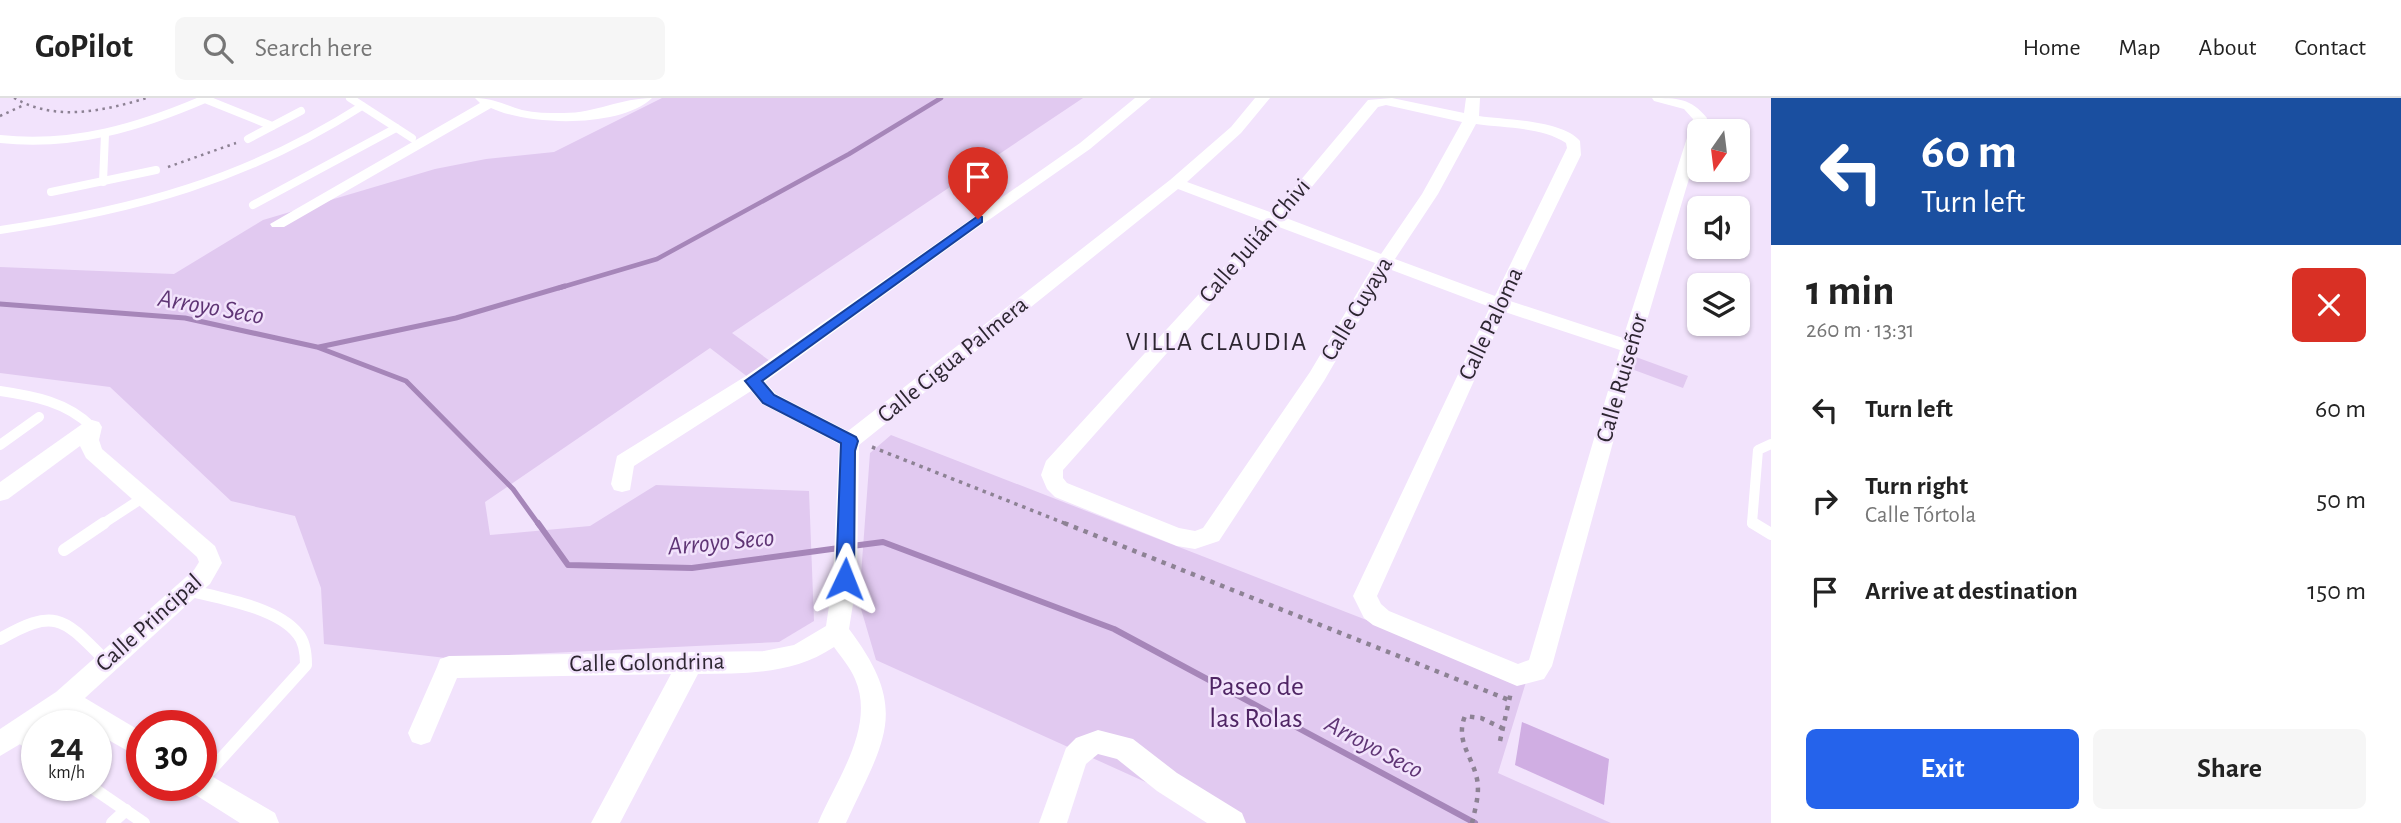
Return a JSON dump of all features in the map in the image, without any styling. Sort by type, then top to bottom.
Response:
[{"type":"street","points":[[278,223],[486,101],[530,115],[563,117],[599,114],[645,98]]},
{"type":"street","points":[[622,484],[624,462],[752,381],[1085,146],[1144,98]]},
{"type":"street","name":"Calle Cigua Palmera","points":[[850,441],[1176,183],[1236,130],[1263,98]]},
{"type":"street","name":"Calle Cuyaya","points":[[1195,540],[1211,535],[1317,376],[1384,262],[1430,194],[1471,119],[1473,98]]},
{"type":"street","name":"Calle Ruiseñor","points":[[1522,675],[1540,666],[1630,347],[1700,118],[1689,106],[1662,98]]},
{"type":"street","name":"Calle Julián Chivi","points":[[1195,540],[1177,537],[1063,491],[1052,480],[1053,467],[1275,221],[1373,103],[1381,100],[1471,119]]},
{"type":"street","name":"Calle Paloma","points":[[1471,119],[1549,130],[1573,141],[1575,148],[1367,589],[1367,604],[1381,618],[1522,675]]},
{"type":"street","points":[[1176,183],[1500,304],[1630,347]]},
{"type":"street","points":[[752,381],[769,399],[850,441],[847,451],[845,579],[837,631],[867,676],[874,697],[873,719],[866,745],[832,823]]},
{"type":"street","points":[[0,492],[92,427]]},
{"type":"street","name":"Calle Principal","points":[[8,739],[65,700],[208,570],[211,557],[93,453],[89,440],[92,427]]},
{"type":"street","name":"Calle Golondrina","points":[[421,733],[449,667],[765,662],[807,652],[837,631]]},
{"type":"street","points":[[605,823],[691,662]]},
{"type":"street","points":[[65,700],[126,737]]},
{"type":"street","points":[[1052,823],[1075,757],[1086,747],[1098,742],[1124,748],[1167,782],[1232,823]]},
{"type":"street","points":[[217,792],[265,823]]},
{"type":"lane","points":[[1,140],[62,140],[104,134],[163,117],[206,98],[272,126]]},
{"type":"lane","points":[[349,98],[412,138]]},
{"type":"lane","points":[[0,230],[94,214],[229,176],[281,153],[362,106]]},
{"type":"lane","points":[[248,139],[301,111]]},
{"type":"lane","points":[[253,205],[396,128]]},
{"type":"lane","points":[[103,182],[104,134]]},
{"type":"lane","points":[[51,192],[156,170]]},
{"type":"lane","points":[[0,391],[23,394],[72,410],[84,417],[92,427]]},
{"type":"lane","points":[[0,444],[39,417]]},
{"type":"lane","points":[[1771,444],[1758,450],[1752,523],[1771,534]]},
{"type":"lane","points":[[64,550],[144,497]]},
{"type":"lane","points":[[187,590],[265,612],[295,629],[306,648],[306,665],[217,764]]},
{"type":"lane","points":[[0,639],[43,618],[56,618],[66,622],[107,662]]},
{"type":"lane","points":[[112,801],[144,823]]},
{"type":"lane","points":[[113,823],[126,810]]},
{"type":"path","points":[[14,98],[24,105],[55,111],[91,111],[147,98]]},
{"type":"path","points":[[0,116],[24,105]]},
{"type":"path","points":[[156,170],[248,139]]},
{"type":"path","points":[[850,441],[901,457],[1509,700]]},
{"type":"path","points":[[1500,741],[1509,700],[1522,675]]},
{"type":"path","points":[[1472,823],[1478,781],[1463,749],[1460,725],[1465,716],[1473,715],[1502,728]]},
{"type":"green space","points":[[662,98],[1083,98],[732,333],[774,364],[753,381],[710,348],[485,502],[490,535],[590,526],[656,485],[809,491],[814,621],[779,642],[446,658],[324,644],[321,588],[295,516],[231,501],[110,387],[0,373],[0,267],[174,274],[263,220],[435,169],[486,159],[554,152]]},
{"type":"green space","points":[[1633,356],[1688,376],[1683,388],[1626,367]]},
{"type":"green space","name":"Paseo de las Rolas","points":[[891,435],[1526,682],[1498,773],[1611,823],[1236,823],[876,660],[859,602],[870,453]]},
{"type":"building","points":[[1522,722],[1609,759],[1604,805],[1515,765]]},
{"type":"waterway","points":[[559,288],[657,259],[849,154],[941,98]]},
{"type":"waterway","points":[[319,347],[456,318],[565,286]]},
{"type":"waterway","name":"Arroyo Seco","points":[[0,304],[185,318],[317,347],[406,381],[513,489],[539,525]]},
{"type":"waterway","name":"Arroyo Seco","points":[[538,523],[568,565],[692,568],[839,548]]},
{"type":"waterway","name":"Arroyo Seco","points":[[852,546],[883,542],[1114,629],[1475,823]]},
{"type":"district","name":"VILLA CLAUDIA","points":[[1217,342]]},
{"type":"route","points":[[845,579],[847,451],[850,441],[793,414],[769,399],[752,381],[978,219]]}]
